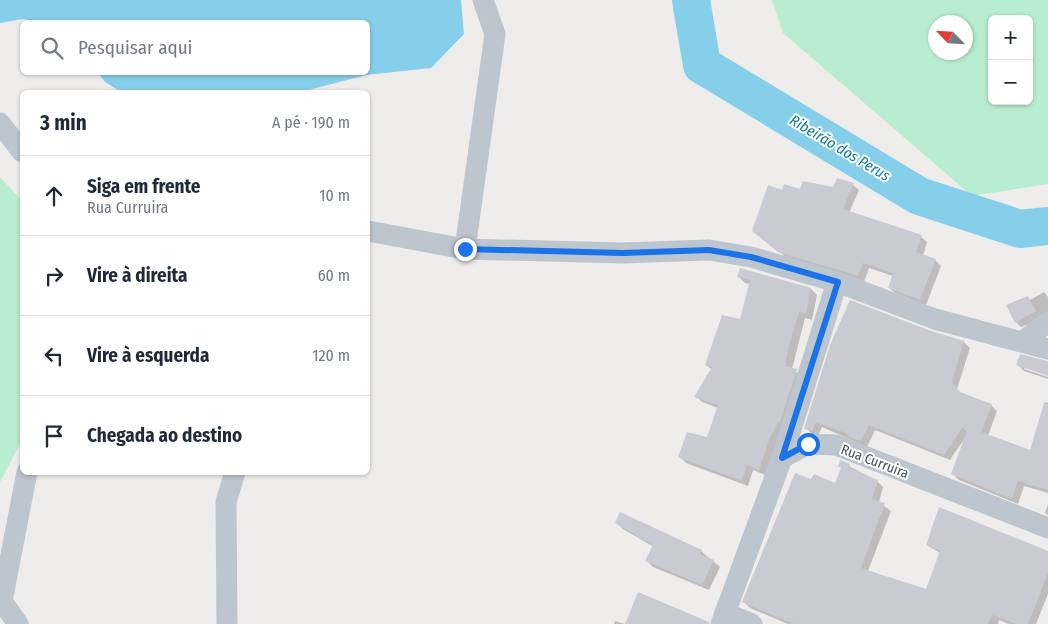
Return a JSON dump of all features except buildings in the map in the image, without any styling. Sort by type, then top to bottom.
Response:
[{"type":"street","points":[[465,249],[495,34],[483,0]]},
{"type":"street","points":[[0,123],[20,149]]},
{"type":"street","points":[[370,231],[465,249],[623,253],[709,250],[751,257],[838,282],[934,319],[1048,348]]},
{"type":"street","points":[[752,624],[723,619],[782,458],[838,282]]},
{"type":"street","points":[[1022,342],[1048,322]]},
{"type":"street","name":"Rua Curruira","points":[[782,458],[808,444],[836,445],[1048,528]]},
{"type":"street","points":[[18,624],[2,601],[27,475]]},
{"type":"street","points":[[227,624],[226,502],[234,475]]},
{"type":"green space","points":[[772,0],[1048,0],[1048,184],[972,196],[783,33]]},
{"type":"green space","points":[[0,177],[20,199],[20,444],[0,482]]},
{"type":"water","points":[[0,0],[461,0],[464,34],[431,68],[370,75],[370,20],[23,19],[0,23]]},
{"type":"water","points":[[100,75],[366,75],[309,90],[118,90],[105,82]]},
{"type":"waterway","name":"Ribeirão dos Perus","points":[[691,0],[702,65],[919,196],[1020,229],[1048,226]]},
{"type":"route","points":[[465,249],[623,253],[709,250],[751,257],[838,282],[782,458],[808,444]]}]
